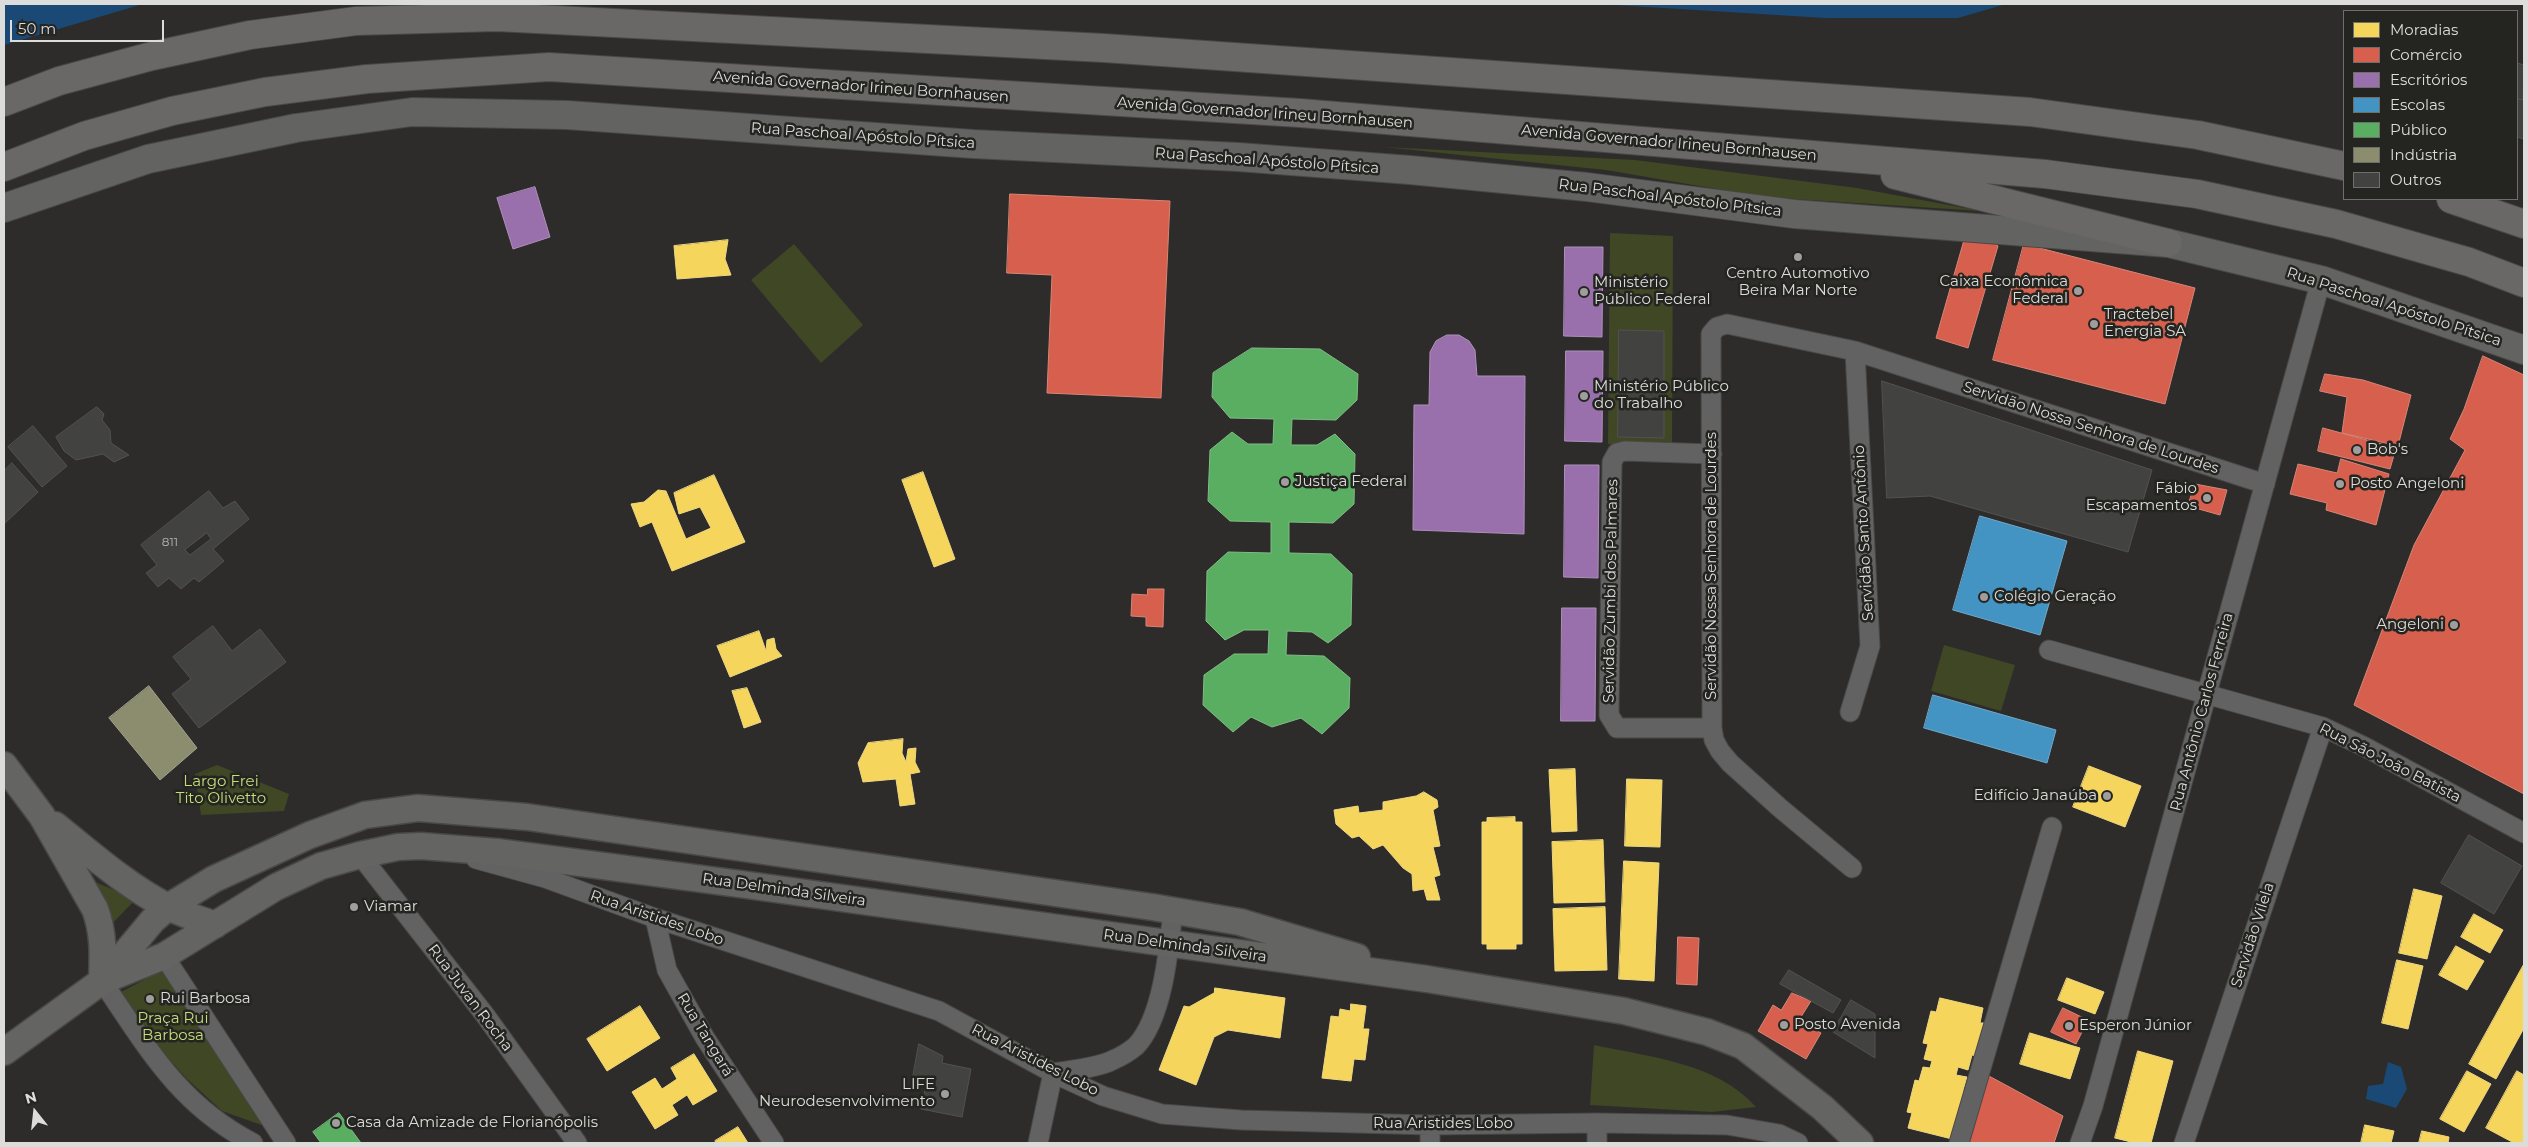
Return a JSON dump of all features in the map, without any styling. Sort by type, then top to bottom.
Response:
[{"type":"highway","points":[[4,102],[68,79],[152,56],[250,36],[356,21],[497,18],[1104,48],[2030,112],[2198,135],[2343,166]]},
{"type":"highway","name":"Avenida Governador Irineu Bornhausen","points":[[4,167],[84,136],[172,111],[265,92],[367,79],[550,67],[1300,113],[2045,174],[2197,194],[2336,224],[2469,262],[2524,283]]},
{"type":"highway","points":[[1819,155],[2168,243]]},
{"type":"highway","points":[[2454,200],[2524,224]]},
{"type":"main road","name":"Rua Paschoal Apóstolo Pítsica","points":[[4,208],[148,159],[296,128],[412,112],[567,115],[974,144],[1238,157],[1587,187],[1794,214],[2168,243],[2321,280],[2524,350]]},
{"type":"main road","points":[[4,764],[42,816],[73,867],[100,922],[104,944],[102,981],[4,1052]]},
{"type":"main road","name":"Rua Delminda Silveira","points":[[102,981],[134,940],[168,907],[214,879],[266,853],[365,815],[418,808],[527,817],[1173,910],[1272,931],[1427,979]]},
{"type":"main road","points":[[42,816],[118,875],[168,907],[215,925]]},
{"type":"main road","name":"Rua Delminda Silveira","points":[[102,981],[164,956],[276,887],[321,866],[398,847],[446,848],[740,884],[1427,979],[1624,1011],[1707,1032],[1743,1046],[1823,1108],[1860,1143]]},
{"type":"main road","points":[[250,903],[264,880],[266,853]]},
{"type":"street","name":"Rua Antônio Carlos Ferreira","points":[[2080,1143],[2093,1106],[2321,280]]},
{"type":"street","name":"Servidão Nossa Senhora de Lourdes","points":[[1852,868],[1730,763],[1714,740],[1712,728],[1711,334],[1717,327],[1726,324],[1854,352],[2265,484]]},
{"type":"street","name":"Servidão Santo Antônio","points":[[1850,712],[1870,646],[1854,352]]},
{"type":"street","name":"Servidão Zumbi dos Palmares","points":[[1712,454],[1625,451],[1617,453],[1612,462],[1609,715],[1617,728],[1712,728]]},
{"type":"street","name":"Rua São João Batista","points":[[2049,650],[2323,728],[2365,747],[2524,832]]},
{"type":"street","name":"Servidão Vilela","points":[[2184,1143],[2323,728]]},
{"type":"street","points":[[1959,1143],[2052,827]]},
{"type":"street","name":"Rua Aristides Lobo","points":[[446,848],[454,853],[545,878],[655,918],[939,1011],[1053,1073],[1130,1106],[1189,1118],[1430,1134],[1597,1123],[1727,1125],[1780,1134],[1798,1143]]},
{"type":"street","name":"Rua Juvan Rocha","points":[[360,855],[485,1015],[576,1143]]},
{"type":"street","points":[[1038,1143],[1053,1073],[1112,1061],[1135,1047],[1154,1018],[1169,944],[1173,910]]},
{"type":"street","name":"Rua Tangará","points":[[655,918],[667,970],[705,1038],[774,1143]]},
{"type":"street","points":[[164,956],[286,1143]]},
{"type":"street","points":[[102,981],[165,1073],[192,1100],[223,1125],[253,1143]]},
{"type":"street","points":[[1597,1123],[1597,1143]]},
{"type":"green space","points":[[1384,147],[1635,160],[1857,188],[1981,211],[1763,197],[1606,170]]},
{"type":"green space","points":[[1610,233],[1673,236],[1672,446],[1608,444]]},
{"type":"green space","points":[[794,244],[863,325],[821,363],[751,280]]},
{"type":"green space","points":[[1944,645],[2015,665],[2001,711],[1931,691]]},
{"type":"green space","name":"Largo Frei Tito Olivetto","points":[[217,765],[289,794],[284,811],[201,815],[195,774]]},
{"type":"green space","points":[[95,882],[136,899],[107,929],[104,904]]},
{"type":"green space","name":"Praça Rui Barbosa","points":[[161,971],[182,999],[267,1127],[222,1111],[187,1079],[154,1043],[121,992]]},
{"type":"green space","points":[[1594,1045],[1659,1058],[1702,1071],[1722,1080],[1740,1092],[1756,1107],[1712,1112],[1590,1105]]},
{"type":"water","points":[[4,4],[143,4],[4,45]]},
{"type":"water","points":[[1599,4],[2006,4],[1958,18],[1825,18]]},
{"type":"water","points":[[2388,1062],[2401,1067],[2407,1089],[2396,1108],[2366,1099],[2368,1086],[2383,1084]]},
{"type":"building: Moradias","points":[[728,240],[725,259],[731,275],[677,279],[674,246]]},
{"type":"building: Moradias","points":[[923,472],[955,559],[934,567],[902,480]]},
{"type":"building: Moradias","points":[[714,475],[745,542],[672,571],[652,522],[640,527],[631,504],[644,502],[658,490],[666,491],[686,539],[711,528],[700,507],[679,514],[674,493]]},
{"type":"building: Moradias","points":[[759,631],[766,651],[767,640],[774,638],[776,649],[782,656],[730,677],[717,646]]},
{"type":"building: Moradias","points":[[747,688],[761,722],[744,728],[732,691]]},
{"type":"building: Moradias","points":[[903,739],[902,753],[906,762],[908,749],[916,748],[915,762],[920,772],[910,774],[915,804],[900,806],[896,779],[863,782],[858,763],[868,743]]},
{"type":"building: Moradias","name":"Edifício Janaúba","points":[[2089,766],[2141,786],[2125,827],[2073,807]]},
{"type":"building: Moradias","points":[[1575,769],[1577,831],[1552,832],[1549,770]]},
{"type":"building: Moradias","points":[[1627,779],[1662,780],[1660,847],[1625,846]]},
{"type":"building: Moradias","points":[[1424,792],[1437,800],[1438,807],[1433,810],[1440,846],[1433,847],[1440,875],[1434,877],[1440,900],[1427,900],[1424,889],[1413,891],[1412,874],[1403,868],[1383,845],[1373,849],[1359,836],[1352,838],[1336,824],[1334,810],[1358,806],[1359,813],[1383,810],[1383,802],[1416,796]]},
{"type":"building: Moradias","points":[[1515,817],[1515,822],[1522,822],[1522,944],[1516,944],[1516,949],[1487,949],[1487,944],[1482,944],[1482,822],[1487,822],[1487,818]]},
{"type":"building: Moradias","points":[[1603,840],[1605,902],[1554,903],[1552,842]]},
{"type":"building: Moradias","points":[[1624,861],[1659,863],[1654,981],[1619,979]]},
{"type":"building: Moradias","points":[[2414,889],[2442,896],[2427,959],[2399,953]]},
{"type":"building: Moradias","points":[[1605,907],[1607,970],[1555,971],[1553,909]]},
{"type":"building: Moradias","points":[[2474,914],[2503,930],[2490,953],[2461,937]]},
{"type":"building: Moradias","points":[[2456,946],[2484,961],[2467,990],[2439,975]]},
{"type":"building: Moradias","points":[[2397,960],[2423,966],[2408,1029],[2382,1023]]},
{"type":"building: Moradias","points":[[2524,964],[2524,1028],[2496,1079],[2469,1064]]},
{"type":"building: Moradias","points":[[2067,978],[2104,992],[2095,1014],[2058,1000]]},
{"type":"building: Moradias","points":[[1215,988],[1285,998],[1280,1038],[1228,1030],[1214,1037],[1196,1085],[1159,1070],[1184,1006],[1189,1007],[1214,993]]},
{"type":"building: Moradias","points":[[1940,998],[1983,1008],[1980,1023],[1984,1023],[1976,1056],[1972,1055],[1968,1070],[1958,1067],[1956,1075],[1967,1077],[1963,1091],[1968,1093],[1952,1139],[1908,1128],[1912,1113],[1907,1112],[1915,1080],[1919,1081],[1923,1067],[1930,1068],[1932,1061],[1924,1059],[1928,1044],[1923,1043],[1931,1011],[1936,1012]]},
{"type":"building: Moradias","points":[[1351,1004],[1366,1006],[1363,1029],[1369,1029],[1365,1060],[1354,1059],[1351,1081],[1322,1078],[1331,1016],[1339,1017],[1340,1009],[1350,1011]]},
{"type":"building: Moradias","points":[[640,1006],[660,1038],[607,1071],[587,1039]]},
{"type":"building: Moradias","points":[[2030,1033],[2080,1048],[2070,1079],[2020,1064]]},
{"type":"building: Moradias","points":[[2138,1051],[2173,1061],[2151,1143],[2135,1143],[2115,1138]]},
{"type":"building: Moradias","points":[[694,1054],[717,1091],[693,1105],[687,1095],[672,1105],[678,1115],[655,1129],[632,1092],[655,1078],[662,1089],[677,1079],[671,1068]]},
{"type":"building: Moradias","points":[[2467,1071],[2491,1084],[2464,1132],[2440,1119]]},
{"type":"building: Moradias","points":[[2517,1071],[2524,1075],[2524,1143],[2514,1143],[2486,1128]]},
{"type":"building: Moradias","points":[[2365,1125],[2394,1131],[2391,1143],[2361,1143]]},
{"type":"building: Moradias","points":[[738,1127],[748,1143],[716,1143],[715,1141]]},
{"type":"building: Moradias","points":[[2422,1131],[2449,1137],[2448,1143],[2419,1143]]},
{"type":"building: Comércio","points":[[1010,194],[1170,201],[1161,398],[1047,393],[1052,275],[1007,273]]},
{"type":"building: Comércio","points":[[1983,234],[1998,246],[1968,348],[1936,338],[1964,240]]},
{"type":"building: Comércio","name":"Tractebel Energia SA","points":[[2024,244],[2195,288],[2165,404],[1993,360]]},
{"type":"building: Comércio","name":"Angeloni","points":[[2483,356],[2524,375],[2524,794],[2354,705],[2414,545],[2465,450],[2450,439],[2464,409]]},
{"type":"building: Comércio","name":"Posto Angeloni","points":[[2325,374],[2363,380],[2411,395],[2398,446],[2342,433],[2347,397],[2320,391]]},
{"type":"building: Comércio","name":"Bob's","points":[[2323,428],[2396,448],[2390,469],[2318,451]]},
{"type":"building: Comércio","name":"Posto Angeloni","points":[[2341,459],[2389,474],[2376,525],[2326,510],[2327,503],[2290,494],[2298,464],[2337,473]]},
{"type":"building: Comércio","name":"Fábio Escapamentos","points":[[2195,484],[2227,490],[2220,515],[2188,506]]},
{"type":"building: Comércio","points":[[1148,589],[1164,589],[1163,627],[1146,626],[1146,617],[1131,616],[1132,594],[1147,595]]},
{"type":"building: Comércio","points":[[1678,937],[1699,938],[1697,985],[1677,984]]},
{"type":"building: Comércio","name":"Posto Avenida","points":[[1792,993],[1811,1001],[1799,1020],[1821,1033],[1806,1059],[1758,1031],[1773,1005],[1781,1010]]},
{"type":"building: Comércio","name":"Esperon Júnior","points":[[2063,1008],[2088,1020],[2076,1044],[2051,1032]]},
{"type":"building: Comércio","points":[[1989,1076],[2063,1116],[2054,1143],[1969,1143]]},
{"type":"building: Escritórios","points":[[535,187],[550,237],[513,249],[497,198]]},
{"type":"building: Escritórios","name":"Ministério Público Federal","points":[[1565,247],[1603,247],[1602,337],[1564,336]]},
{"type":"building: Escritórios","points":[[1447,335],[1459,335],[1469,341],[1475,350],[1477,376],[1525,376],[1524,534],[1413,530],[1414,405],[1429,405],[1430,352],[1436,341]]},
{"type":"building: Escritórios","name":"Ministério Público do Trabalho","points":[[1566,351],[1603,351],[1602,442],[1565,441]]},
{"type":"building: Escritórios","points":[[1565,465],[1599,465],[1598,578],[1564,577]]},
{"type":"building: Escritórios","points":[[1562,608],[1596,608],[1595,721],[1561,721]]},
{"type":"building: Escolas","points":[[1980,516],[2067,541],[2040,635],[1953,610]]},
{"type":"building: Escolas","points":[[1933,695],[2056,730],[2047,763],[1924,728]]},
{"type":"building: Público","points":[[1252,348],[1320,349],[1358,374],[1357,400],[1336,420],[1292,419],[1291,445],[1317,445],[1335,434],[1355,454],[1354,504],[1333,523],[1289,522],[1289,553],[1331,554],[1352,574],[1351,625],[1328,643],[1312,632],[1287,631],[1286,655],[1324,656],[1350,678],[1349,708],[1322,734],[1301,718],[1272,727],[1251,717],[1233,732],[1203,705],[1204,675],[1234,654],[1268,654],[1269,630],[1244,630],[1225,640],[1206,621],[1207,571],[1228,552],[1271,553],[1271,522],[1230,521],[1208,501],[1210,450],[1232,432],[1248,444],[1273,444],[1274,419],[1230,418],[1212,397],[1213,373]]},
{"type":"building: Público","name":"Casa da Amizade de Florianópolis","points":[[339,1113],[361,1143],[321,1143],[313,1132]]},
{"type":"building: Indústria","points":[[149,686],[197,748],[160,780],[109,718]]},
{"type":"building: Outros","points":[[2518,63],[2524,65],[2523,100],[2518,99]]},
{"type":"building: Outros","points":[[2518,99],[2524,100],[2524,139],[2518,137]]},
{"type":"building: Outros","points":[[1619,330],[1664,331],[1664,438],[1618,437]]},
{"type":"building: Outros","points":[[1882,381],[2152,470],[2128,552],[1930,496],[1887,498]]},
{"type":"building: Outros","points":[[97,407],[104,414],[102,420],[110,430],[111,443],[129,455],[114,462],[103,454],[76,460],[64,451],[56,437]]},
{"type":"building: Outros","points":[[33,426],[67,466],[42,487],[8,447]]},
{"type":"building: Outros","points":[[12,463],[38,492],[4,524],[4,471]]},
{"type":"building: Outros","points":[[209,491],[223,508],[235,501],[249,519],[213,549],[224,561],[199,582],[194,578],[181,589],[169,578],[158,587],[146,573],[157,565],[141,545]],"holes":[[[207,533],[211,539],[190,555],[185,550]]]},
{"type":"building: Outros","points":[[213,626],[232,651],[260,629],[286,662],[199,728],[172,694],[191,679],[173,657]]},
{"type":"building: Outros","points":[[2469,835],[2522,866],[2494,914],[2441,883]]},
{"type":"building: Outros","points":[[1789,970],[1841,1000],[1833,1013],[1780,984]]},
{"type":"building: Outros","points":[[1851,1000],[1875,1014],[1875,1058],[1833,1032]]},
{"type":"building: Outros","name":"LIFE Neurodesenvolvimento","points":[[919,1044],[943,1056],[942,1063],[971,1069],[962,1117],[921,1109],[927,1080],[913,1077]]},
{"type":"place","name":"Centro Automotivo Beira Mar Norte","points":[[1798,257]]},
{"type":"place","name":"Caixa Econômica Federal","points":[[2078,291]]},
{"type":"place","name":"Ministério Público Federal","points":[[1584,292]]},
{"type":"place","name":"Tractebel Energia SA","points":[[2094,324]]},
{"type":"place","name":"Ministério Público do Trabalho","points":[[1584,396]]},
{"type":"place","name":"Bob's","points":[[2357,450]]},
{"type":"place","name":"Justiça Federal","points":[[1285,482]]},
{"type":"place","name":"Posto Angeloni","points":[[2340,484]]},
{"type":"place","name":"Fábio Escapamentos","points":[[2207,498]]},
{"type":"place","name":"Colégio Geração","points":[[1984,597]]},
{"type":"place","name":"Angeloni","points":[[2454,625]]},
{"type":"place","name":"Edifício Janaúba","points":[[2107,796]]},
{"type":"place","name":"Viamar","points":[[354,907]]},
{"type":"place","name":"Rui Barbosa","points":[[150,999]]},
{"type":"place","name":"Posto Avenida","points":[[1784,1025]]},
{"type":"place","name":"Esperon Júnior","points":[[2069,1026]]},
{"type":"place","name":"LIFE Neurodesenvolvimento","points":[[945,1094]]},
{"type":"place","name":"Casa da Amizade de Florianópolis","points":[[336,1123]]}]
